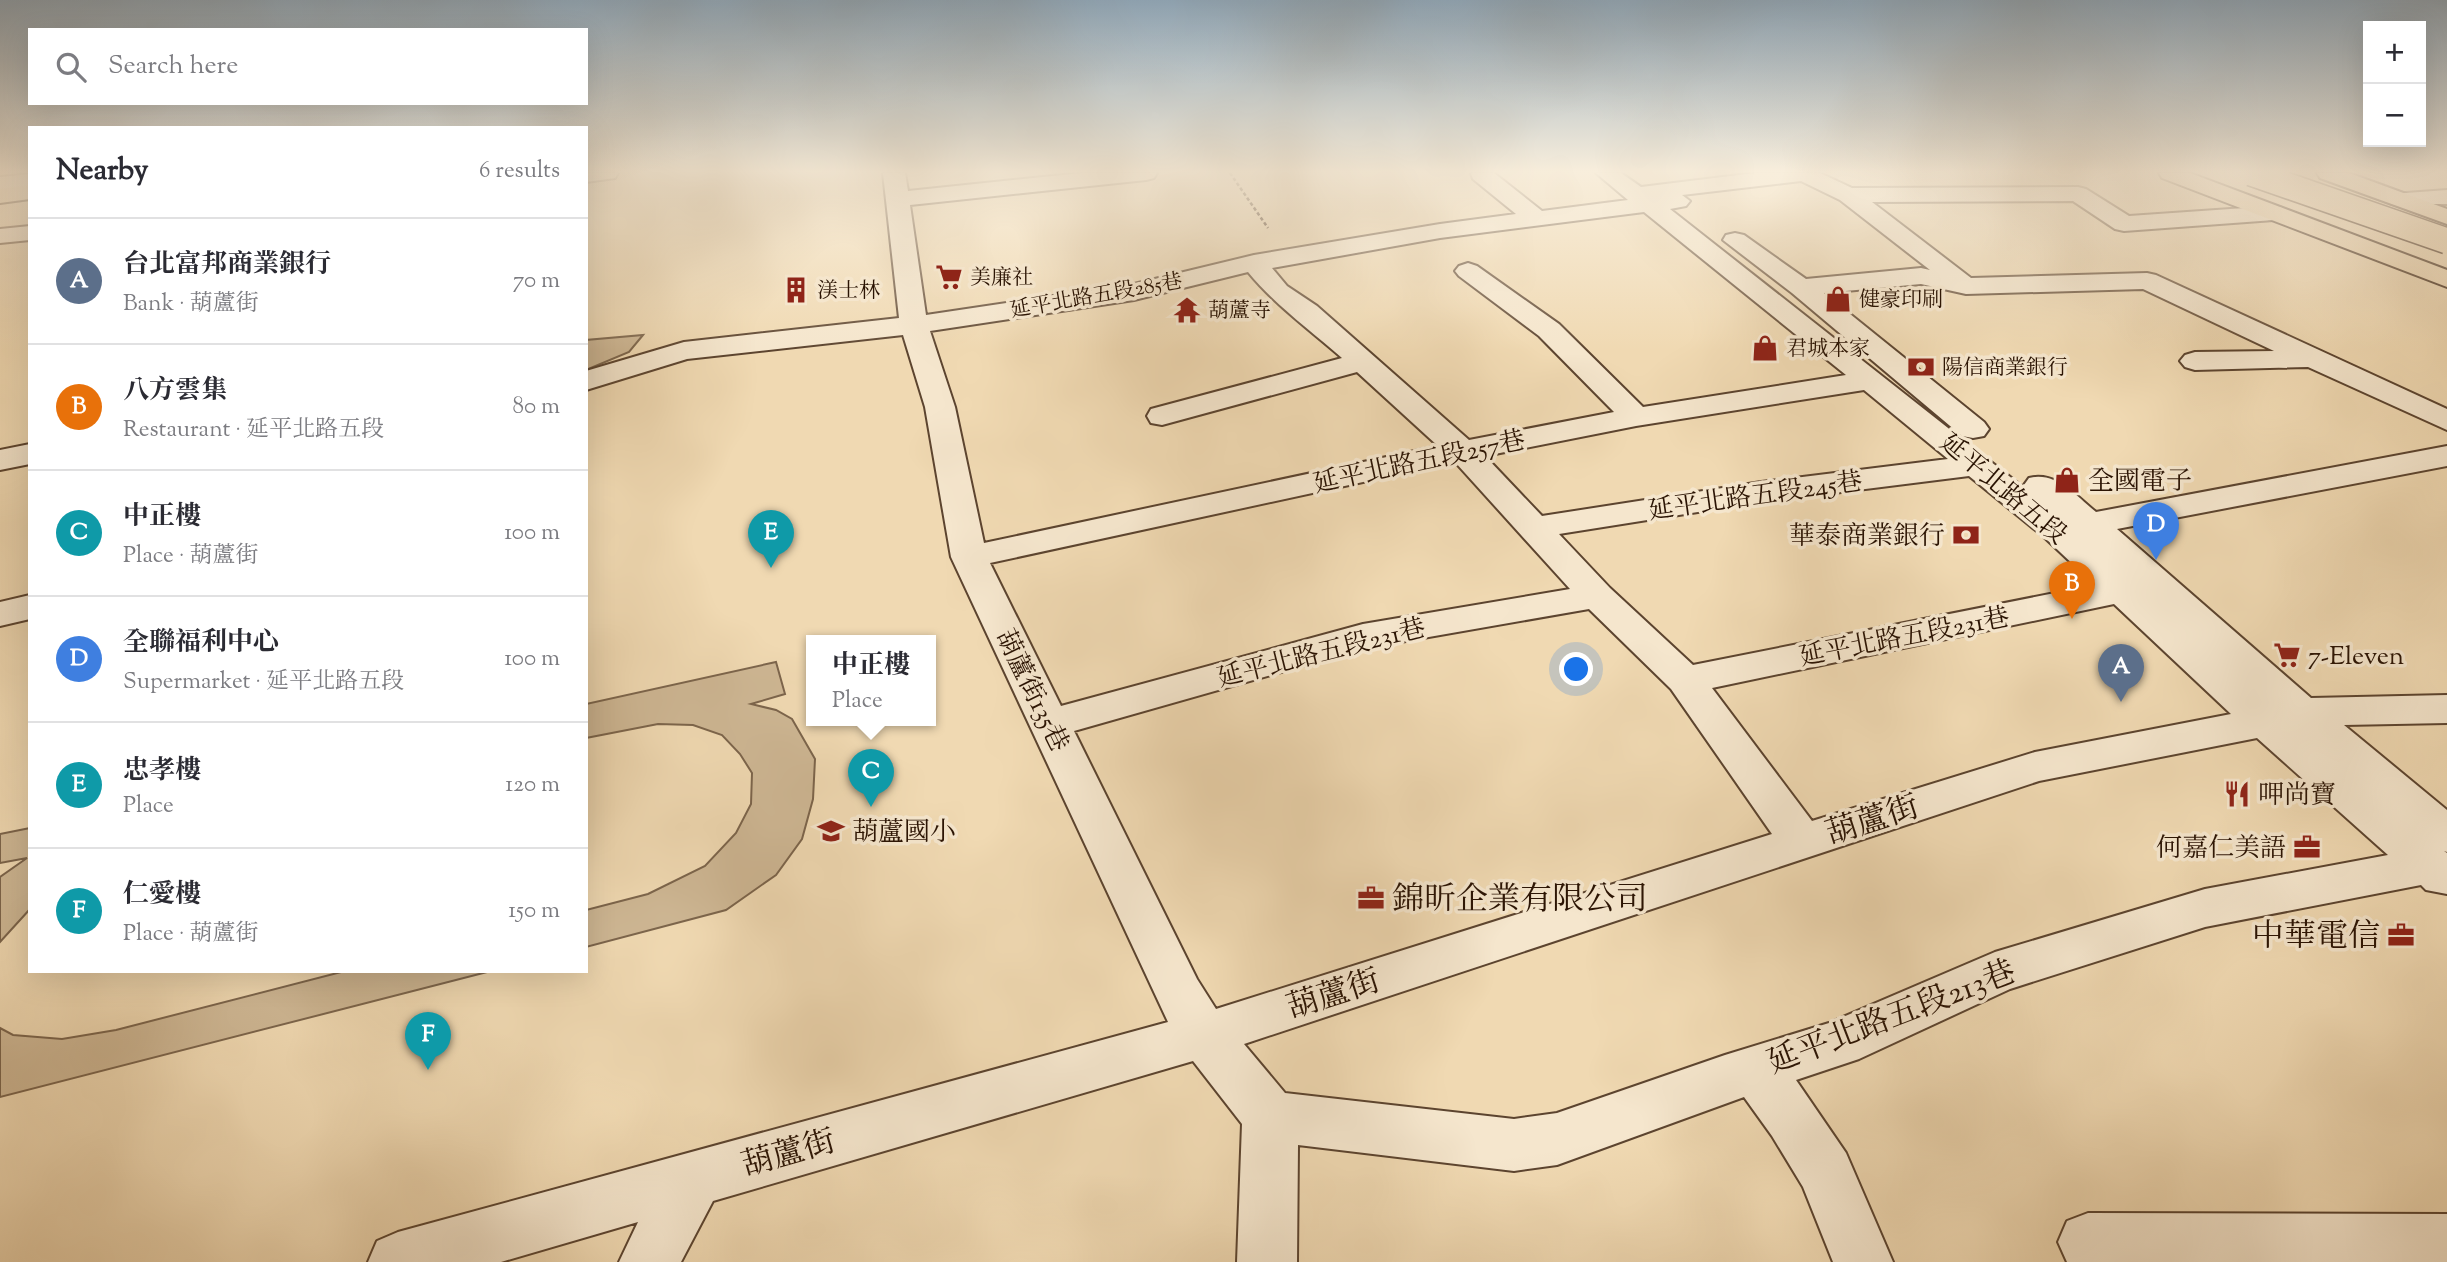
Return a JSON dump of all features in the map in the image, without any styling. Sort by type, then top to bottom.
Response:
[{"type":"main road","points":[[2324,232],[2447,279]]},
{"type":"main road","points":[[2405,232],[2447,250]]},
{"type":"main road","points":[[2421,232],[2447,241]]},
{"type":"street","name":"葫蘆街135巷","points":[[902,232],[914,326],[940,407],[969,557],[1179,994],[1203,1035],[1270,1117]]},
{"type":"street","name":"延平北路五段285巷","points":[[588,380],[684,351],[914,326],[1134,292],[1254,263],[1435,232]]},
{"type":"street","name":"延平北路五段","points":[[1688,232],[2056,530],[2123,591],[2283,717]]},
{"type":"street","name":"延平北路五段","points":[[1715,232],[1801,287],[2090,524],[2283,717],[2441,860]]},
{"type":"street","points":[[1897,232],[1966,286]]},
{"type":"street","points":[[0,236],[28,233]]},
{"type":"street","points":[[1254,263],[1278,292],[1307,312],[1462,451],[1597,596],[1685,680],[1802,841]]},
{"type":"street","points":[[1468,271],[1549,330],[1636,417]]},
{"type":"street","points":[[1801,287],[1921,276],[1966,286],[2147,281],[2447,421]]},
{"type":"street","points":[[2195,361],[2314,359]]},
{"type":"street","points":[[1161,416],[1361,362]]},
{"type":"street","name":"延平北路五段257巷","points":[[969,557],[1462,451],[1636,417],[1872,380]]},
{"type":"street","points":[[0,460],[28,454]]},
{"type":"street","points":[[2056,530],[2447,456]]},
{"type":"street","name":"延平北路五段245巷","points":[[1533,528],[1761,492],[1977,465]]},
{"type":"street","name":"延平北路五段231巷","points":[[1685,680],[2123,591]]},
{"type":"street","name":"延平北路五段231巷","points":[[1049,724],[1363,636],[1597,596]]},
{"type":"street","points":[[0,614],[28,607]]},
{"type":"street","name":"葫蘆街","points":[[398,1262],[1203,1035],[2035,767],[2283,717],[2447,709]]},
{"type":"street","name":"延平北路五段213巷","points":[[1270,1117],[1514,1145],[1558,1139],[1840,1042],[1995,973],[2205,908],[2441,860]]},
{"type":"street","points":[[1755,1070],[1792,1118],[1826,1172],[1863,1262]]},
{"type":"street","points":[[1267,1262],[1270,1117]]},
{"type":"street","points":[[649,1262],[694,1178]]},
{"type":"street","points":[[2088,1242],[2447,1243]]},
{"type":"path","points":[[1271,232],[1289,257]]},
{"type":"shaded area","points":[[643,335],[629,352],[588,369],[588,340]]},
{"type":"shaded area","points":[[776,662],[785,694],[751,704],[776,710],[792,719],[815,759],[813,799],[802,839],[776,875],[726,910],[588,946],[588,909],[648,894],[705,866],[736,833],[751,804],[752,773],[740,754],[722,735],[693,725],[658,724],[588,738],[588,704]]},
{"type":"shaded area","points":[[28,828],[28,911],[0,942],[0,877],[27,858],[0,863],[0,834]]},
{"type":"shaded area","points":[[337,973],[483,973],[0,1097],[0,1028],[13,1035],[62,1039],[116,1030]]},
{"type":"place","name":"美廉社","points":[[949,277]]},
{"type":"place","name":"渼士林","points":[[796,290]]},
{"type":"place","name":"健豪印刷","points":[[1838,299]]},
{"type":"place","name":"葫蘆寺","points":[[1187,310]]},
{"type":"place","name":"君城本家","points":[[1765,348]]},
{"type":"place","name":"陽信商業銀行","points":[[1921,367]]},
{"type":"place","name":"全國電子","points":[[2067,480]]},
{"type":"place","name":"華泰商業銀行","points":[[1966,535]]},
{"type":"place","name":"全聯福利中心","points":[[2156,560]]},
{"type":"place","name":"忠孝樓","points":[[771,568]]},
{"type":"place","name":"八方雲集","points":[[2072,619]]},
{"type":"place","name":"7-Eleven","points":[[2287,655]]},
{"type":"place","name":"台北富邦商業銀行","points":[[2121,702]]},
{"type":"place","name":"呷尚寶","points":[[2237,794]]},
{"type":"place","name":"中正樓","points":[[871,807]]},
{"type":"place","name":"葫蘆國小","points":[[831,831]]},
{"type":"place","name":"何嘉仁美語","points":[[2307,847]]},
{"type":"place","name":"錦昕企業有限公司","points":[[1371,898]]},
{"type":"place","name":"中華電信","points":[[2401,935]]},
{"type":"place","name":"仁愛樓","points":[[428,1070]]}]
